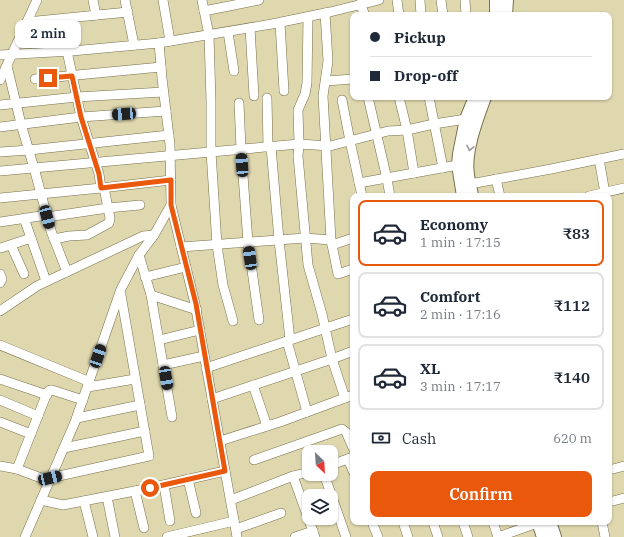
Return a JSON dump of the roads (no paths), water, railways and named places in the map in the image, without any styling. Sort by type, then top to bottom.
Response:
[{"type":"main road","points":[[496,0],[496,12]]},
{"type":"main road","points":[[506,12],[507,0]]},
{"type":"main road","points":[[472,120],[475,100]]},
{"type":"main road","points":[[471,190],[468,174],[459,154],[472,120],[483,100]]},
{"type":"main road","points":[[463,165],[463,193]]},
{"type":"main road","points":[[539,525],[543,537]]},
{"type":"main road","points":[[551,525],[555,537]]},
{"type":"street","points":[[0,78],[38,0]]},
{"type":"street","points":[[93,0],[96,15]]},
{"type":"street","points":[[125,0],[134,45]]},
{"type":"street","points":[[163,0],[170,41]]},
{"type":"street","points":[[202,0],[209,35],[211,152],[217,245],[223,285],[233,321]]},
{"type":"street","points":[[204,11],[259,0]]},
{"type":"street","points":[[0,55],[159,43],[250,28],[325,13],[379,0]]},
{"type":"street","points":[[398,0],[399,12]]},
{"type":"street","points":[[420,0],[421,12]]},
{"type":"street","points":[[441,0],[443,12]]},
{"type":"street","points":[[466,0],[466,12]]},
{"type":"street","points":[[360,4],[364,12]]},
{"type":"street","points":[[27,22],[128,12]]},
{"type":"street","points":[[325,13],[328,61],[324,96],[331,242],[338,274],[350,271]]},
{"type":"street","points":[[220,441],[349,397],[332,359],[308,265],[305,238],[298,156],[298,110],[305,94],[307,83],[308,16]]},
{"type":"street","points":[[280,22],[284,91]]},
{"type":"street","points":[[250,28],[254,96]]},
{"type":"street","points":[[228,32],[234,71]]},
{"type":"street","points":[[159,43],[169,135],[171,205],[197,310],[206,368],[236,529]]},
{"type":"street","points":[[54,240],[69,236],[87,235],[109,223],[110,218],[99,174],[81,117],[67,51]]},
{"type":"street","points":[[7,66],[21,124],[47,216],[54,240],[67,272]]},
{"type":"street","points":[[35,79],[161,67]]},
{"type":"street","points":[[326,81],[350,79]]},
{"type":"street","points":[[0,105],[77,97],[164,92]]},
{"type":"street","points":[[267,98],[278,240],[289,341],[295,371],[308,412]]},
{"type":"street","points":[[342,100],[361,193]]},
{"type":"street","points":[[369,100],[389,193]]},
{"type":"street","points":[[400,100],[407,130],[414,173]]},
{"type":"street","points":[[430,100],[443,168]]},
{"type":"street","points":[[240,103],[241,149],[248,242],[259,320]]},
{"type":"street","points":[[0,127],[81,117],[166,111]]},
{"type":"street","points":[[0,171],[299,144],[330,146],[388,131],[407,130],[434,124],[472,120]]},
{"type":"street","points":[[0,152],[169,135]]},
{"type":"street","points":[[471,190],[496,179],[624,154]]},
{"type":"street","points":[[598,159],[605,192]]},
{"type":"street","points":[[359,184],[463,165]]},
{"type":"street","points":[[496,179],[499,193]]},
{"type":"street","points":[[0,198],[171,180]]},
{"type":"street","points":[[601,193],[624,188]]},
{"type":"street","points":[[0,222],[140,205]]},
{"type":"street","points":[[25,537],[77,418],[120,292],[139,256],[154,235],[171,205]]},
{"type":"street","points":[[24,218],[46,281]]},
{"type":"street","points":[[0,311],[46,281],[143,236],[154,235]]},
{"type":"street","points":[[1,248],[31,238]]},
{"type":"street","points":[[182,247],[305,238],[331,242],[350,239]]},
{"type":"street","points":[[11,245],[24,274]]},
{"type":"street","points":[[139,256],[151,295],[172,417]]},
{"type":"street","points":[[145,277],[186,267]]},
{"type":"street","points":[[0,274],[2,279],[0,282]]},
{"type":"street","points":[[0,466],[18,469],[50,480],[149,456],[120,292]]},
{"type":"street","points":[[151,295],[197,310]]},
{"type":"street","points":[[206,368],[350,320]]},
{"type":"street","points":[[159,340],[200,330]]},
{"type":"street","points":[[0,345],[89,384],[135,379]]},
{"type":"street","points":[[212,399],[350,352]]},
{"type":"street","points":[[163,365],[204,356]]},
{"type":"street","points":[[0,379],[46,395]]},
{"type":"street","points":[[253,385],[267,426]]},
{"type":"street","points":[[18,469],[46,395],[49,391],[52,390],[83,400]]},
{"type":"street","points":[[0,400],[38,416]]},
{"type":"street","points":[[77,418],[140,405]]},
{"type":"street","points":[[0,422],[31,434]]},
{"type":"street","points":[[254,460],[342,429],[346,432],[350,441]]},
{"type":"street","points":[[64,448],[144,431]]},
{"type":"street","points":[[338,463],[350,458]]},
{"type":"street","points":[[612,469],[624,466]]},
{"type":"street","points":[[41,500],[63,505],[107,497],[225,471]]},
{"type":"street","points":[[230,500],[302,474]]},
{"type":"street","points":[[293,476],[314,534],[295,537]]},
{"type":"street","points":[[188,479],[196,514]]},
{"type":"street","points":[[326,481],[346,537]]},
{"type":"street","points":[[164,485],[170,521]]},
{"type":"street","points":[[135,491],[144,528]]},
{"type":"street","points":[[107,497],[115,537]]},
{"type":"street","points":[[612,501],[624,498]]},
{"type":"street","points":[[84,501],[93,537]]},
{"type":"street","points":[[167,537],[236,529],[281,513]]},
{"type":"street","points":[[373,525],[378,537]]},
{"type":"street","points":[[404,525],[408,537]]},
{"type":"street","points":[[434,525],[438,537]]},
{"type":"street","points":[[464,525],[468,537]]},
{"type":"street","points":[[493,525],[498,537],[530,525]]},
{"type":"street","points":[[603,525],[605,537]]}]
